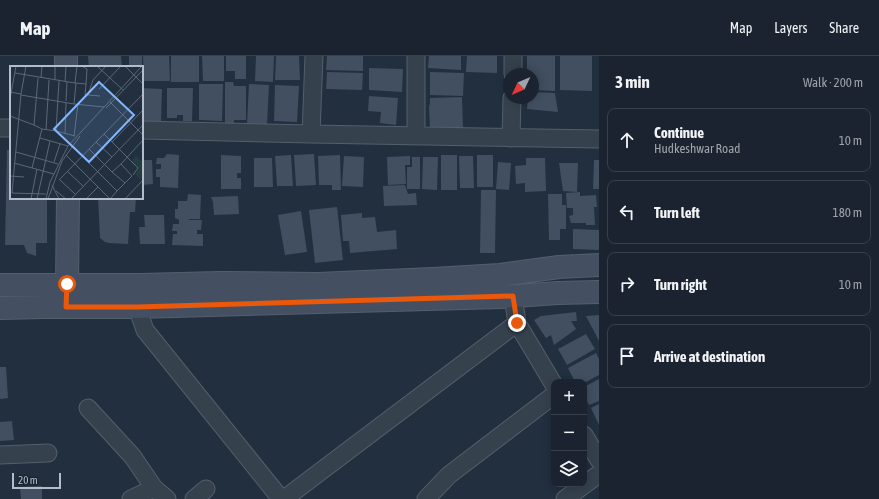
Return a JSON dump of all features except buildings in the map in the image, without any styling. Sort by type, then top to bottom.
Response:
[{"type":"main road","points":[[66,307],[68,199]]},
{"type":"main road","points":[[0,285],[333,283],[500,275],[559,267],[599,265]]},
{"type":"main road","points":[[0,308],[137,307],[513,296],[599,292]]},
{"type":"street","points":[[311,134],[314,56]]},
{"type":"street","points":[[416,56],[416,136]]},
{"type":"street","points":[[512,68],[513,56]]},
{"type":"street","points":[[511,138],[512,104]]},
{"type":"street","points":[[143,130],[511,138],[599,139],[599,136]]},
{"type":"street","points":[[513,296],[517,323],[551,380]]},
{"type":"street","points":[[137,307],[145,330],[283,499],[517,323]]},
{"type":"street","points":[[426,499],[449,475],[551,398]]},
{"type":"street","points":[[88,408],[133,457],[154,488],[167,499]]},
{"type":"street","points":[[587,440],[599,460]]},
{"type":"street","points":[[0,455],[48,453]]},
{"type":"street","points":[[564,499],[599,474]]},
{"type":"street","points":[[131,499],[154,488]]},
{"type":"route","points":[[67,284],[66,307],[137,307],[513,296],[517,323]]}]
